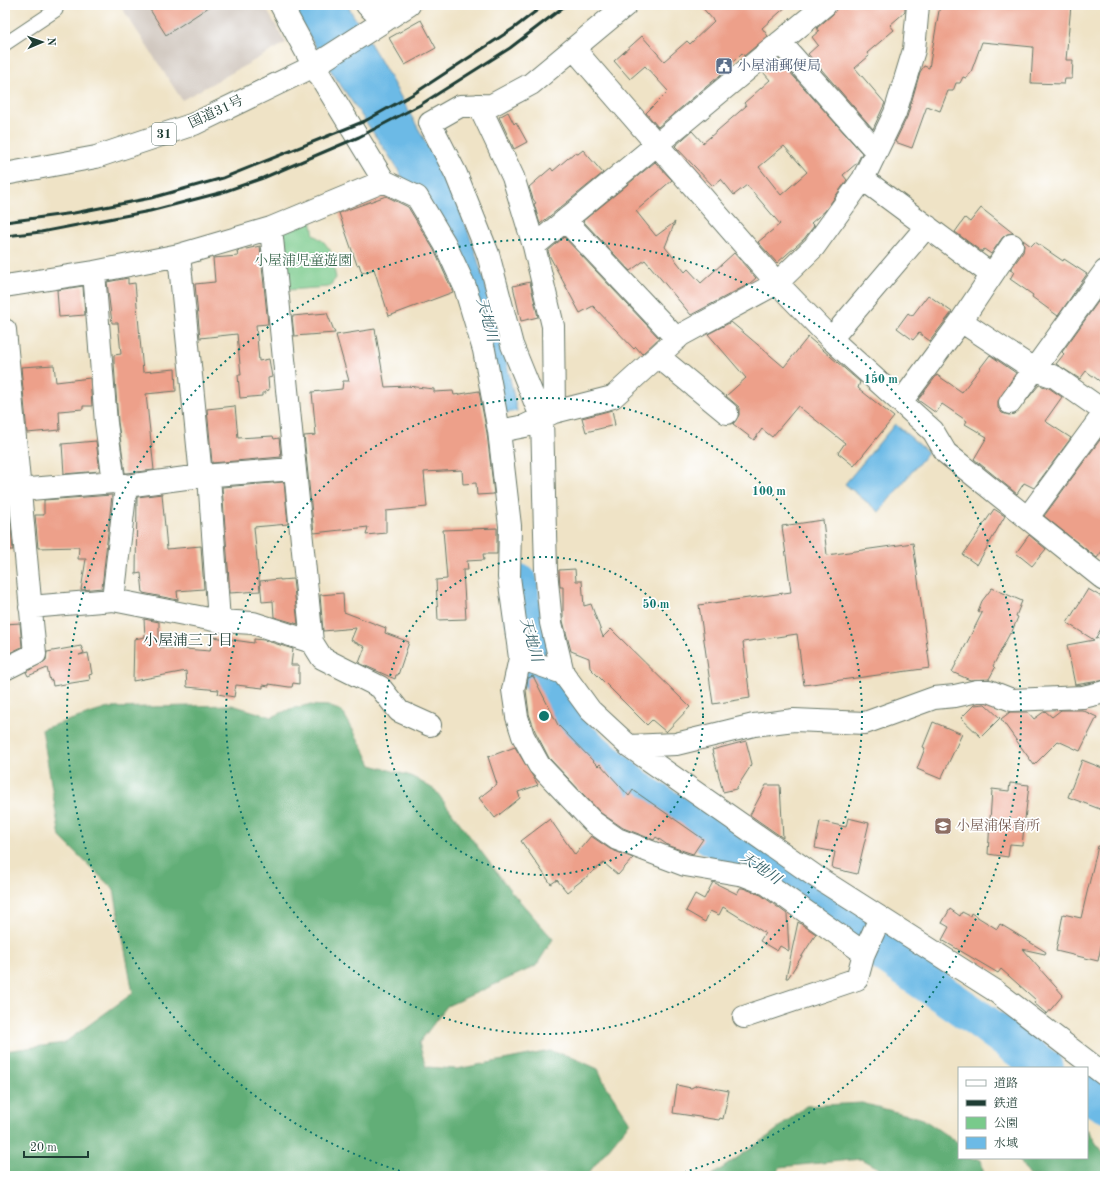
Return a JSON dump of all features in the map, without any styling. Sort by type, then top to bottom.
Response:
[{"type":"main road","points":[[281,5],[317,64],[384,181],[417,197],[445,244],[462,280],[484,350],[499,431],[510,526],[509,577],[520,658],[513,690],[517,717],[523,736],[540,765],[593,822],[617,839],[666,859],[703,869],[744,875],[767,884],[864,953]]},
{"type":"main road","points":[[367,5],[375,26]]},
{"type":"main road","name":"国道31号","points":[[5,174],[96,157],[194,124],[317,64],[409,5]]},
{"type":"main road","points":[[540,419],[512,345],[488,254],[456,174],[430,123],[460,106],[492,105],[531,84],[626,5]]},
{"type":"main road","points":[[534,246],[824,5]]},
{"type":"main road","points":[[499,431],[613,398],[681,335],[776,283],[814,247],[863,179],[895,113],[914,50],[918,5]]},
{"type":"main road","points":[[780,42],[876,151]]},
{"type":"main road","points":[[574,49],[776,283],[831,339],[933,431],[946,453],[985,486],[1102,569]]},
{"type":"main road","points":[[479,105],[513,176],[534,246],[553,326],[540,419],[546,570],[551,623],[558,672]]},
{"type":"main road","points":[[863,179],[992,274]]},
{"type":"main road","points":[[5,286],[94,272],[179,255],[271,228],[384,181]]},
{"type":"main road","points":[[565,220],[677,339]]},
{"type":"main road","points":[[831,339],[926,226]]},
{"type":"main road","points":[[271,228],[312,642],[322,658],[380,687],[399,711],[430,725]]},
{"type":"main road","points":[[901,402],[961,321],[1012,245]]},
{"type":"main road","points":[[179,255],[205,476],[218,621]]},
{"type":"main road","points":[[1010,403],[1105,271]]},
{"type":"main road","points":[[94,272],[106,423],[120,484],[113,600]]},
{"type":"main road","points":[[961,321],[1035,370],[1055,377],[1102,420],[1028,517]]},
{"type":"main road","points":[[5,330],[12,490],[30,607],[35,654],[5,669]]},
{"type":"main road","points":[[658,357],[727,413]]},
{"type":"main road","points":[[12,490],[120,484],[294,469]]},
{"type":"main road","points":[[30,607],[113,600],[218,621],[253,623],[312,642]]},
{"type":"main road","points":[[520,658],[558,672],[590,710],[629,746],[815,876],[994,990],[1105,1074]]},
{"type":"main road","points":[[629,746],[676,744],[754,725],[794,720],[865,723],[934,698],[955,696],[977,690],[989,691],[1012,700],[1083,697],[1105,692]]},
{"type":"main road","points":[[744,1017],[857,979],[864,953],[880,918]]},
{"type":"lane","points":[[5,44],[56,10],[53,5]]},
{"type":"shaded area","points":[[120,5],[264,5],[286,43],[182,100]]},
{"type":"green space","name":"小屋浦児童遊園","points":[[311,220],[314,235],[324,242],[330,250],[336,278],[329,287],[288,290],[273,234]]},
{"type":"green space","points":[[232,705],[272,717],[290,709],[307,705],[328,706],[342,711],[371,765],[411,776],[435,790],[510,890],[553,939],[536,966],[447,1006],[419,1043],[426,1067],[457,1069],[550,1051],[569,1056],[598,1069],[605,1084],[630,1122],[586,1176],[5,1176],[5,1051],[64,1043],[133,993],[114,890],[60,837],[42,729],[108,708]]},
{"type":"green space","points":[[862,1103],[923,1119],[958,1143],[958,1159],[981,1159],[984,1176],[892,1176],[861,1159],[780,1167],[775,1176],[711,1176],[770,1135],[806,1106]]},
{"type":"green space","points":[[1088,1131],[1105,1157],[1105,1176],[1030,1176],[1019,1159],[1088,1159]]},
{"type":"water","points":[[290,5],[347,5],[382,63],[455,195],[475,251],[501,337],[517,411],[493,415],[482,363],[435,233],[394,163],[333,74]]},
{"type":"water","points":[[895,424],[928,452],[879,512],[845,484]]},
{"type":"building","points":[[147,5],[212,5],[166,35]]},
{"type":"building","points":[[700,5],[788,5],[762,28],[768,36],[744,56],[742,53],[718,77],[658,127],[646,113],[668,91],[645,66],[630,79],[614,61],[642,36],[664,61],[687,41],[690,44],[714,21]]},
{"type":"building","points":[[837,5],[905,5],[905,12],[890,25],[894,30],[867,53],[869,56],[855,68],[885,103],[873,129],[808,54],[818,45],[812,37],[819,31],[817,28],[833,14]]},
{"type":"building","points":[[940,5],[1071,5],[1066,60],[1073,60],[1072,79],[1065,79],[1064,84],[1031,83],[1033,47],[982,42],[971,72],[966,78],[963,77],[960,83],[956,83],[953,91],[948,91],[940,111],[927,106],[912,148],[895,142],[907,117],[920,72],[924,66],[929,68]]},
{"type":"building","points":[[421,20],[436,48],[405,65],[389,38]]},
{"type":"building","points":[[779,60],[862,153],[857,163],[843,175],[847,180],[825,211],[811,223],[814,226],[804,239],[777,263],[758,242],[780,224],[747,185],[734,195],[721,179],[713,186],[675,146],[692,131],[703,143],[746,106],[744,103],[770,80],[763,72]],"holes":[[[784,146],[807,172],[781,195],[759,167]]]},
{"type":"building","points":[[508,112],[514,124],[516,122],[527,142],[514,149],[499,117]]},
{"type":"building","points":[[583,150],[603,173],[540,224],[534,204],[536,203],[529,187],[551,168],[553,171],[574,153],[578,154]]},
{"type":"building","points":[[655,162],[672,180],[636,211],[656,236],[675,222],[665,247],[685,272],[688,269],[701,283],[734,253],[756,278],[749,284],[691,315],[645,260],[630,271],[583,221]]},
{"type":"building","points":[[386,196],[408,207],[434,250],[453,292],[389,316],[374,269],[362,273],[359,264],[357,265],[339,213]]},
{"type":"building","points":[[981,208],[1013,233],[1007,234],[1002,238],[991,254],[984,249],[982,252],[955,232],[965,218],[970,222]]},
{"type":"building","points":[[564,237],[659,338],[642,354],[636,347],[634,349],[593,306],[580,313],[548,251]]},
{"type":"building","points":[[1023,240],[1031,246],[1035,242],[1063,261],[1064,259],[1087,274],[1058,316],[1032,297],[1033,295],[1010,279],[1014,272],[1010,270],[1023,252]]},
{"type":"building","points":[[260,246],[268,324],[256,325],[259,361],[269,359],[272,377],[268,378],[269,390],[265,391],[266,393],[262,393],[262,396],[240,398],[238,375],[241,375],[237,334],[200,338],[195,284],[215,282],[213,258],[238,256],[237,251]]},
{"type":"building","points":[[128,278],[128,284],[135,283],[143,372],[175,369],[176,391],[146,394],[154,470],[125,473],[118,422],[114,363],[114,355],[121,354],[118,323],[112,323],[107,282]]},
{"type":"building","points":[[530,282],[538,317],[521,321],[513,286]]},
{"type":"building","points":[[83,286],[85,315],[59,317],[57,290]]},
{"type":"building","points":[[1105,292],[1105,385],[1086,371],[1080,379],[1056,364],[1064,354],[1062,352]]},
{"type":"building","points":[[928,295],[952,312],[930,341],[919,333],[913,340],[897,328],[908,313],[912,316]]},
{"type":"building","points":[[327,313],[335,333],[294,336],[292,316]]},
{"type":"building","points":[[731,322],[784,367],[808,337],[860,382],[858,388],[894,417],[854,466],[838,453],[845,443],[798,406],[772,437],[762,429],[754,440],[733,424],[739,415],[739,407],[726,396],[746,378],[708,334]]},
{"type":"building","points":[[375,329],[385,387],[407,386],[434,389],[434,392],[453,391],[454,395],[479,391],[487,433],[494,494],[477,495],[476,483],[463,484],[462,470],[424,472],[427,507],[386,511],[386,533],[366,535],[368,527],[314,533],[304,436],[316,435],[312,392],[342,389],[343,381],[349,381],[336,335]]},
{"type":"building","points":[[990,355],[1016,373],[998,401],[998,408],[1002,413],[1009,415],[1015,414],[1039,385],[1049,388],[1062,397],[1045,421],[1071,438],[1034,488],[1024,483],[1017,494],[974,459],[987,437],[965,424],[967,421],[942,404],[936,413],[918,400],[937,375],[962,392]]},
{"type":"building","points":[[54,365],[56,382],[90,378],[92,406],[83,406],[83,409],[59,411],[60,430],[27,433],[21,367]]},
{"type":"building","points":[[235,406],[238,438],[273,436],[274,439],[279,438],[281,457],[212,463],[207,409]]},
{"type":"building","points":[[612,410],[615,425],[586,432],[582,418]]},
{"type":"building","points":[[1105,433],[1105,547],[1097,558],[1044,516]]},
{"type":"building","points":[[96,441],[100,471],[64,474],[62,444]]},
{"type":"building","points":[[284,482],[288,524],[254,527],[260,591],[230,593],[222,487]]},
{"type":"building","points":[[162,494],[167,549],[201,546],[204,589],[177,591],[178,600],[143,593],[141,573],[136,574],[137,497]]},
{"type":"building","points":[[112,495],[102,588],[81,590],[86,559],[78,559],[79,547],[38,548],[35,515],[44,515],[44,500]]},
{"type":"building","points":[[994,509],[1005,516],[977,565],[963,555]]},
{"type":"building","points":[[5,516],[10,516],[13,550],[5,550]]},
{"type":"building","points":[[823,520],[827,555],[913,543],[930,668],[804,685],[797,634],[743,642],[750,698],[713,704],[699,605],[791,592],[782,526]]},
{"type":"building","points":[[497,528],[497,554],[483,554],[484,560],[467,561],[468,570],[463,570],[466,619],[438,620],[436,580],[447,579],[443,530]]},
{"type":"building","points":[[1029,535],[1046,549],[1032,566],[1016,553]]},
{"type":"building","points":[[575,569],[576,581],[582,581],[584,606],[591,604],[603,637],[611,629],[690,707],[666,732],[652,720],[647,725],[590,668],[589,658],[571,651],[563,621],[563,587],[560,587],[559,570]]},
{"type":"building","points":[[293,579],[298,624],[274,617],[273,601],[262,602],[260,581]]},
{"type":"building","points":[[992,588],[1022,601],[1016,616],[1018,617],[1011,634],[1010,633],[993,666],[995,668],[989,679],[970,680],[952,672],[982,613],[978,611],[982,601]]},
{"type":"building","points":[[1088,589],[1105,599],[1105,622],[1095,639],[1101,638],[1105,656],[1105,680],[1075,685],[1067,645],[1094,640],[1067,623]]},
{"type":"building","points":[[343,593],[344,612],[386,628],[385,633],[409,642],[398,675],[396,675],[395,679],[359,663],[365,647],[351,640],[356,628],[323,631],[320,595]]},
{"type":"building","points":[[144,619],[159,622],[159,647],[210,651],[213,637],[254,643],[254,639],[264,640],[293,649],[291,665],[299,665],[299,684],[293,683],[292,687],[289,687],[269,684],[269,686],[263,685],[263,688],[236,685],[234,697],[218,694],[219,690],[187,687],[186,671],[133,681],[134,639],[145,637]]},
{"type":"building","points":[[20,623],[22,647],[5,655],[5,624]]},
{"type":"building","points":[[81,646],[84,653],[79,655],[88,653],[92,674],[89,675],[90,680],[53,686],[52,680],[50,681],[47,668],[28,676],[26,672],[46,660],[47,652]]},
{"type":"building","points":[[533,676],[558,725],[598,766],[600,764],[629,796],[633,790],[703,839],[693,854],[669,846],[656,837],[654,840],[623,828],[601,813],[549,758],[535,731],[529,714],[526,690],[528,678]]},
{"type":"building","points":[[985,704],[1000,718],[981,737],[961,718],[974,705]]},
{"type":"building","points":[[1061,710],[1082,710],[1097,717],[1080,751],[1058,741],[1034,765],[1001,719],[1010,712],[1028,712],[1034,719],[1045,711],[1052,717]]},
{"type":"building","points":[[933,722],[962,734],[941,779],[917,769],[925,748],[923,747]]},
{"type":"building","points":[[746,741],[752,764],[736,789],[723,792],[712,750]]},
{"type":"building","points":[[515,747],[538,785],[518,792],[520,798],[495,818],[479,798],[497,784],[488,757]]},
{"type":"building","points":[[1082,760],[1105,769],[1105,811],[1068,797]]},
{"type":"building","points":[[1010,783],[1029,785],[1022,845],[1010,844],[1008,857],[988,854],[992,789],[1009,791]]},
{"type":"building","points":[[766,785],[780,785],[783,838],[750,815]]},
{"type":"building","points":[[848,818],[869,823],[857,874],[832,868],[835,852],[815,848],[820,821],[846,827]]},
{"type":"building","points":[[550,819],[575,855],[591,836],[610,849],[633,858],[618,875],[604,863],[567,892],[557,880],[551,884],[521,841]]},
{"type":"building","points":[[1098,846],[1105,847],[1105,928],[1098,961],[1056,951],[1063,914],[1081,918]]},
{"type":"building","points":[[713,882],[737,894],[740,888],[743,888],[761,895],[787,914],[789,951],[780,946],[777,951],[760,941],[765,933],[723,907],[719,915],[710,911],[705,922],[686,911],[695,894],[704,899]]},
{"type":"building","points":[[950,909],[960,916],[962,912],[970,916],[971,913],[997,929],[1000,924],[1046,952],[1045,954],[1022,949],[1063,995],[1047,1014],[1034,1003],[1036,1000],[1001,969],[998,973],[942,940],[949,927],[942,923]]},
{"type":"building","points":[[798,922],[816,934],[788,978],[786,978]]},
{"type":"building","points":[[677,1085],[691,1088],[697,1085],[729,1091],[723,1119],[720,1118],[719,1120],[673,1113]]},
{"type":"waterway","name":"天地川","points":[[519,583],[522,614],[542,682],[572,734],[641,792],[733,850],[976,1017],[1044,1067]]},
{"type":"waterway","name":"天地川","points":[[1088,1095],[1105,1104]]},
{"type":"railway","points":[[5,222],[74,213],[151,198],[223,178],[365,121],[415,93],[514,28],[544,5]]},
{"type":"railway","points":[[5,236],[41,232],[150,211],[223,192],[263,178],[359,137],[420,105],[510,48],[566,5]]},
{"type":"place","name":"小屋浦郵便局","points":[[724,66]]},
{"type":"place","name":"小屋浦保育所","points":[[943,826]]},
{"type":"district","name":"小屋浦三丁目","points":[[188,641]]}]
